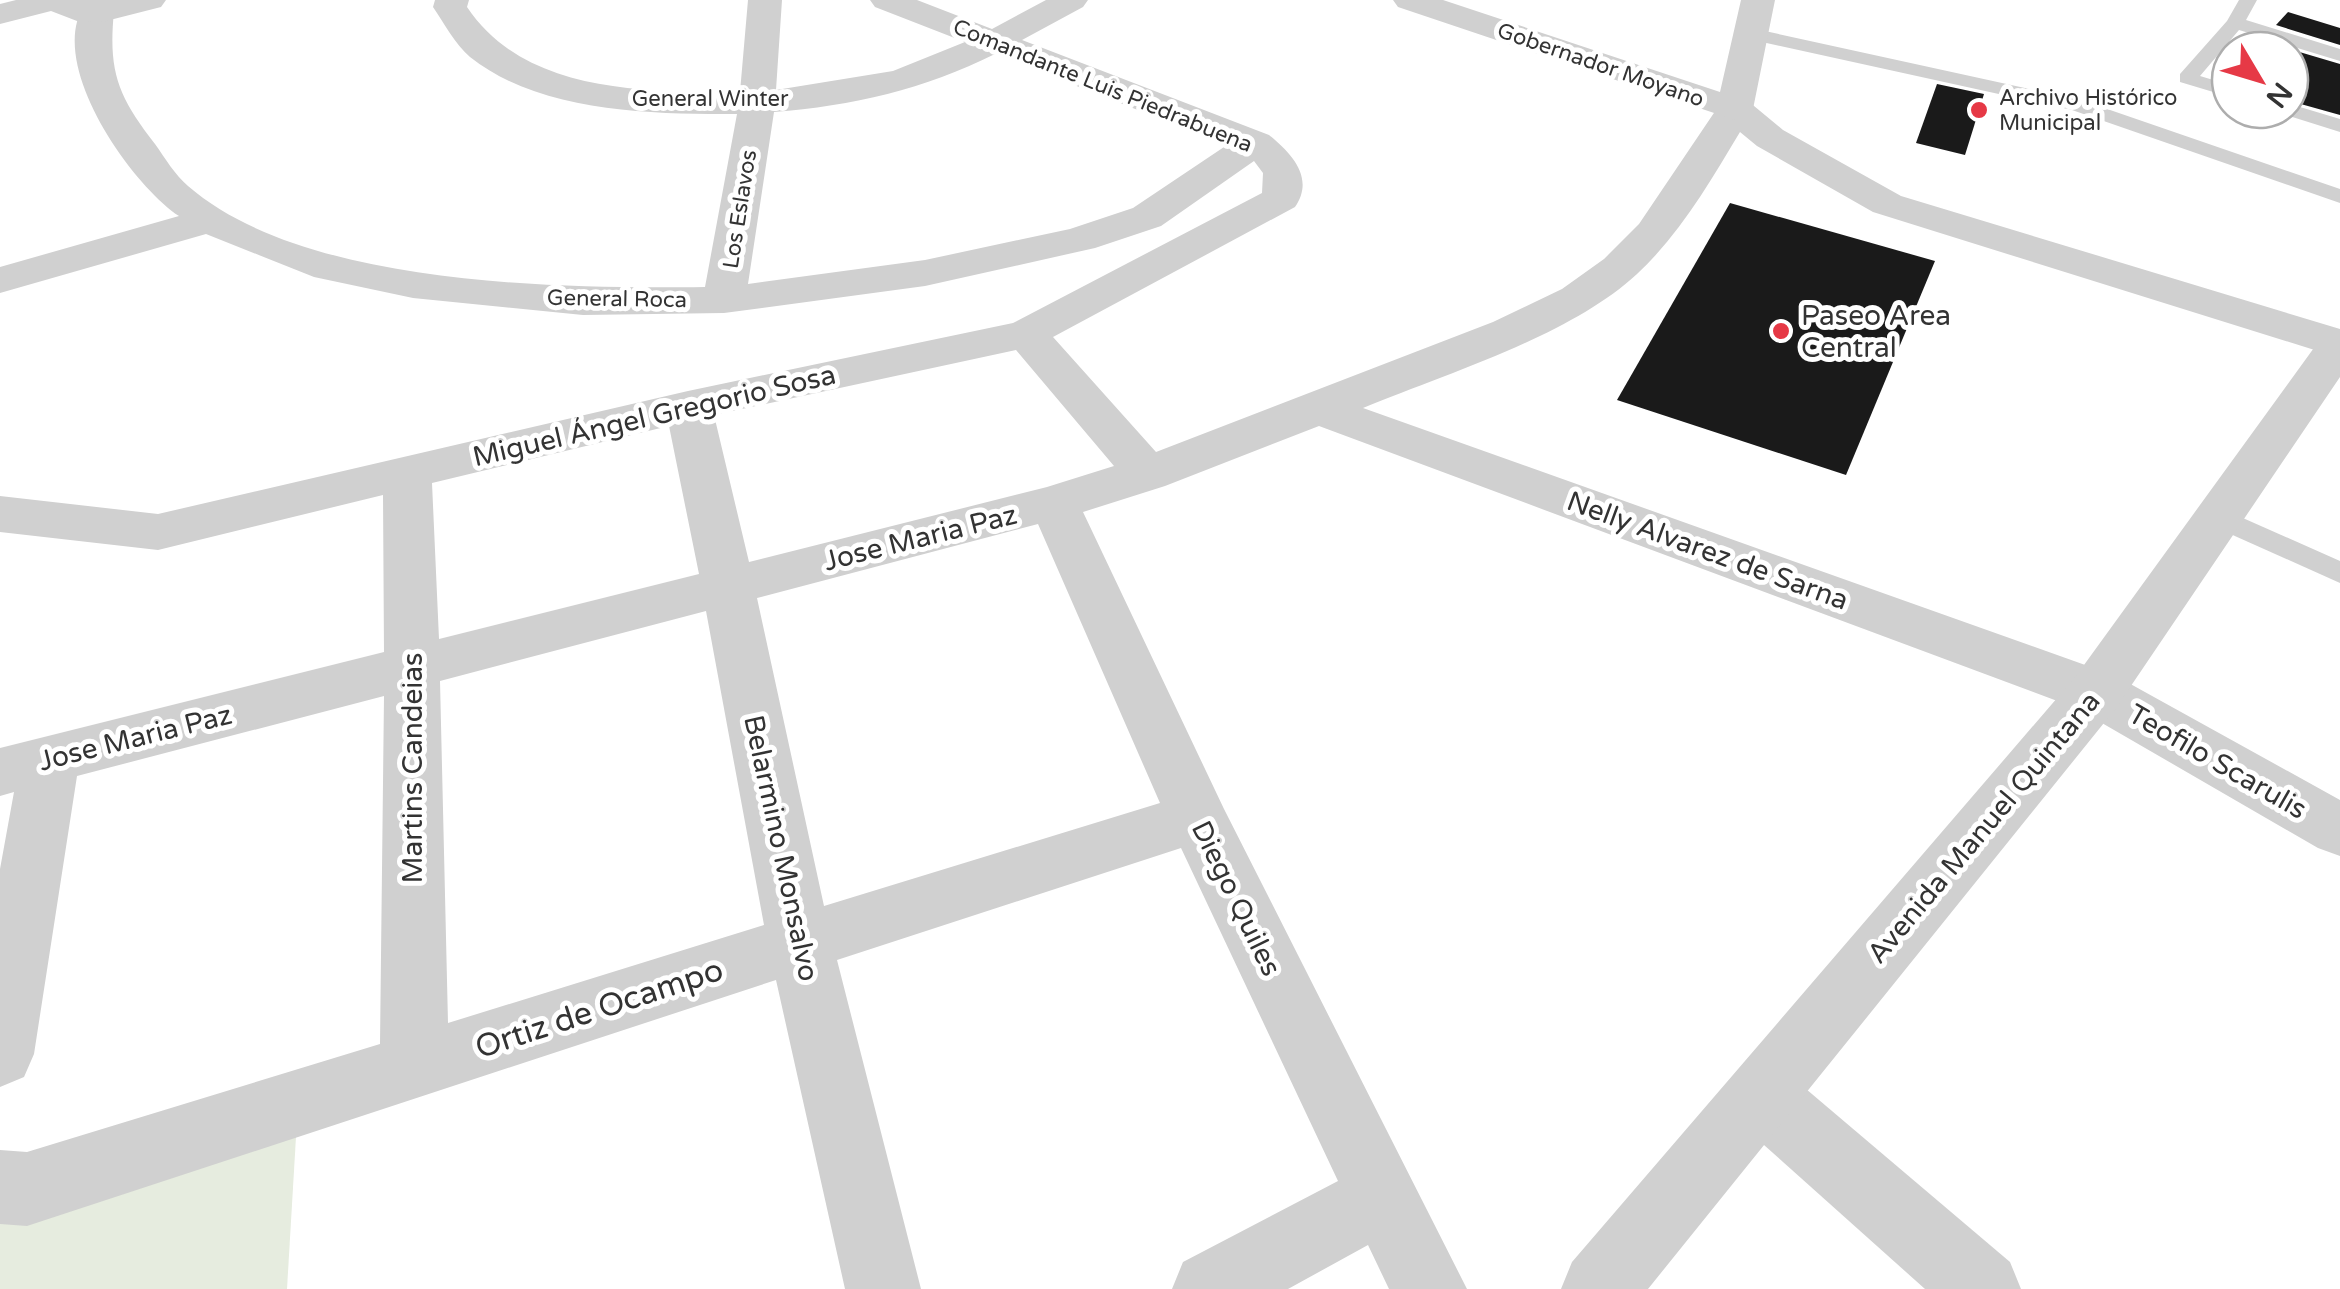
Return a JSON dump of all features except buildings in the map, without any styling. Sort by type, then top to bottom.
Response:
[{"type":"street","points":[[0,14],[42,1],[70,10],[98,12],[149,0]]},
{"type":"street","name":"General Winter","points":[[452,0],[450,6],[459,21],[484,51],[534,78],[601,95],[668,102],[821,97],[901,81],[955,62],[1070,0]]},
{"type":"street","name":"Los Eslavos","points":[[724,300],[757,102],[765,0]]},
{"type":"street","name":"Comandante Luis Piedrabuena","points":[[887,0],[1256,143],[1283,166],[1286,182],[1281,199]]},
{"type":"street","name":"Gobernador Moyano","points":[[1410,0],[1784,146],[1868,195],[1924,218],[2340,344]]},
{"type":"street","name":"General Roca","points":[[98,12],[92,54],[101,87],[117,120],[173,194],[210,220],[329,268],[413,284],[583,302],[724,300],[925,273],[1080,239],[1147,217],[1256,143]]},
{"type":"street","points":[[1725,124],[1754,17]]},
{"type":"street","name":"Jose Maria Paz","points":[[25,765],[1054,504],[1148,474],[1320,409],[1567,305],[1618,269],[1658,229],[1725,124]]},
{"type":"street","name":"Miguel Ángel Gregorio Sosa","points":[[0,514],[158,532],[688,406],[1026,334],[1281,199]]},
{"type":"street","points":[[0,280],[210,220]]},
{"type":"street","points":[[1026,334],[1148,474]]},
{"type":"street","name":"Avenida Manuel Quintana","points":[[1600,1289],[2096,692],[2340,344]]},
{"type":"street","name":"Belarmino Monsalvo","points":[[688,406],[800,944],[883,1289]]},
{"type":"street","name":"Nelly Alvarez de Sarna","points":[[1320,409],[2096,692]]},
{"type":"street","name":"Martins Candeias","points":[[406,471],[412,666],[414,1066]]},
{"type":"street","name":"Diego Quiles","points":[[1054,504],[1197,817],[1430,1289]]},
{"type":"street","name":"Teofilo Scarulis","points":[[2096,692],[2340,830]]},
{"type":"street","points":[[0,1054],[25,765]]},
{"type":"street","name":"Ortiz de Ocampo","points":[[0,1187],[27,1189],[1197,817]]},
{"type":"street","points":[[1760,1096],[1982,1289]]},
{"type":"street","points":[[1210,1289],[1384,1197]]},
{"type":"lane","points":[[2228,30],[2248,0]]},
{"type":"lane","points":[[1754,17],[2077,105],[2340,196]]},
{"type":"lane","points":[[2235,22],[2340,56]]},
{"type":"lane","points":[[2210,51],[2187,78],[2210,85]]},
{"type":"lane","points":[[2310,116],[2340,126]]},
{"type":"lane","points":[[2218,517],[2340,573]]},
{"type":"shaded area","points":[[298,1103],[287,1289],[0,1289],[0,1187]]},
{"type":"place","name":"Archivo Histórico Municipal","points":[[1979,110]]},
{"type":"place","name":"Paseo Area Central","points":[[1781,331]]}]
